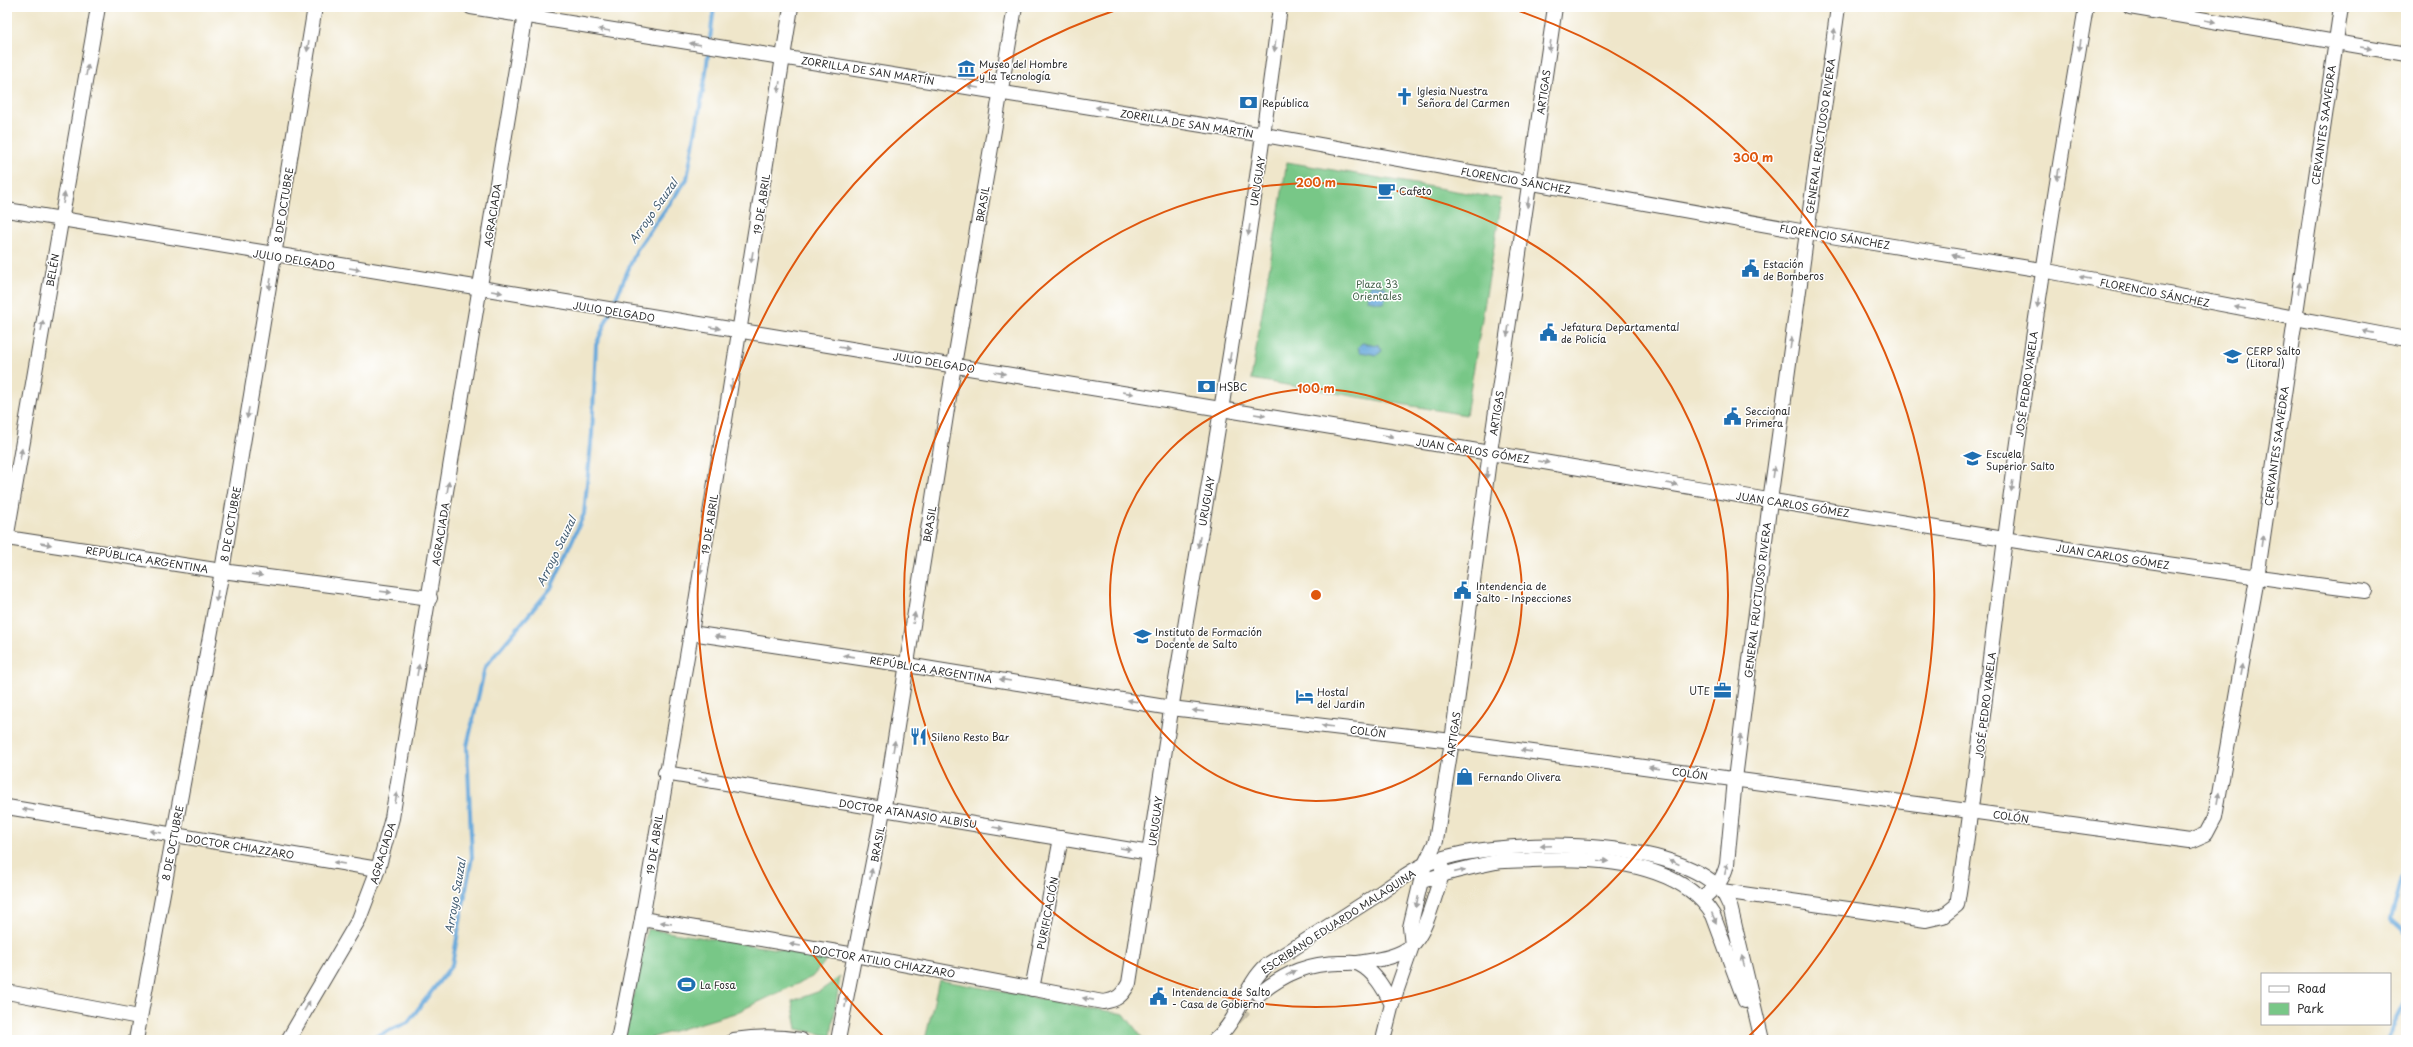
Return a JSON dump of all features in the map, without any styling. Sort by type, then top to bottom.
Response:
[{"type":"street","name":"BELÉN","points":[[7,534],[60,219],[98,7]]},
{"type":"street","name":"8 DE OCTUBRE","points":[[136,1040],[222,571],[275,256],[314,7]]},
{"type":"street","name":"ZORRILLA DE SAN MARTÍN","points":[[471,7],[525,12],[642,36],[1002,92],[1264,136]]},
{"type":"street","name":"19 DE ABRIL","points":[[618,1040],[642,919],[665,773],[691,633],[791,7]]},
{"type":"street","name":"BRASIL","points":[[838,1040],[883,809],[954,365],[1002,92],[1015,7]]},
{"type":"street","name":"URUGUAY","points":[[1123,993],[1129,983],[1171,708],[1222,408],[1264,136],[1280,7]]},
{"type":"street","name":"ARTIGAS","points":[[1412,946],[1410,927],[1425,864],[1436,841],[1452,741],[1490,452],[1556,7]]},
{"type":"street","name":"GENERAL FRUCTUOSO RIVERA","points":[[1702,899],[1720,889],[1727,864],[1735,779],[1770,501],[1838,7]]},
{"type":"street","name":"JOSÉ PEDRO VARELA","points":[[1772,898],[1926,920],[1943,916],[1957,905],[1972,811],[2005,539],[2042,270],[2086,7]]},
{"type":"street","points":[[2130,7],[2406,54]]},
{"type":"street","name":"CERVANTES SAAVEDRA","points":[[2206,834],[2215,817],[2257,578],[2341,7]]},
{"type":"street","name":"AGRACIADA","points":[[288,1040],[359,919],[378,869],[392,818],[430,598],[525,12]]},
{"type":"street","name":"FLORENCIO SÁNCHEZ","points":[[1264,136],[1531,182],[1806,232],[2042,270],[2406,339]]},
{"type":"street","name":"JULIO DELGADO","points":[[7,210],[479,290],[1222,408]]},
{"type":"street","name":"JUAN CARLOS GÓMEZ","points":[[1222,408],[1490,452],[1770,501],[2005,539],[2257,578],[2365,591]]},
{"type":"street","name":"REPÚBLICA ARGENTINA","points":[[7,538],[222,571],[430,598]]},
{"type":"street","name":"REPÚBLICA ARGENTINA","points":[[691,633],[907,664],[1171,708]]},
{"type":"street","name":"COLÓN","points":[[1171,708],[1452,741],[2190,841],[2206,834]]},
{"type":"street","name":"DOCTOR ATANASIO ALBISU","points":[[665,773],[1150,853]]},
{"type":"street","name":"DOCTOR CHIAZZARO","points":[[7,807],[378,869]]},
{"type":"street","name":"PURIFICACIÓN","points":[[1032,989],[1061,838]]},
{"type":"street","name":"ESCRIBANO EDUARDO MALAQUINA","points":[[1214,1040],[1229,1024],[1250,984],[1267,965],[1425,864],[1441,859],[1495,849],[1564,845],[1621,850],[1666,859],[1694,871],[1720,889]]},
{"type":"street","points":[[1383,1040],[1392,1004],[1412,946],[1423,928],[1442,875],[1441,859]]},
{"type":"street","points":[[1422,881],[1497,862],[1564,859],[1617,862],[1661,875],[1684,887],[1702,899],[1713,915],[1760,1040]]},
{"type":"street","points":[[1720,889],[1772,898]]},
{"type":"street","points":[[1720,889],[1730,906],[1760,1040]]},
{"type":"street","points":[[1730,906],[1772,898]]},
{"type":"street","name":"DOCTOR ATILIO CHIAZZARO","points":[[642,919],[855,955],[1103,1002],[1115,1000],[1123,993]]},
{"type":"street","points":[[1259,994],[1292,972],[1309,965],[1330,962],[1358,963],[1387,958],[1412,946]]},
{"type":"street","points":[[1358,963],[1379,980],[1392,1004]]},
{"type":"street","points":[[7,992],[140,1017]]},
{"type":"street","points":[[734,1040],[757,1036],[781,1036],[801,1040]]},
{"type":"green space","name":"Plaza 33 Orientales","points":[[1287,162],[1502,199],[1466,415],[1251,379]]},
{"type":"green space","points":[[647,929],[829,957],[812,977],[735,1013],[644,1040],[624,1040]]},
{"type":"green space","points":[[840,977],[831,1036],[797,1029],[792,1001],[820,991]]},
{"type":"green space","points":[[939,980],[1124,1014],[1144,1040],[925,1040]]},
{"type":"water","points":[[1370,284],[1386,287],[1384,303],[1367,300]]},
{"type":"water","points":[[1362,343],[1379,345],[1382,351],[1377,355],[1360,352],[1358,347]]},
{"type":"waterway","name":"Arroyo Sauzal","points":[[368,1040],[408,1022],[452,965],[472,857],[467,746],[485,667],[551,588],[584,514],[592,434],[596,345],[637,249],[687,179],[705,79],[714,7]]},
{"type":"waterway","points":[[2406,864],[2391,919],[2406,933]]},
{"type":"waterway","points":[[2386,1040],[2406,1000]]},
{"type":"tunnel","points":[[1235,1019],[1259,994]]},
{"type":"place","name":"Museo del Hombre y la Tecnología","points":[[966,69]]},
{"type":"place","name":"Iglesia Nuestra Señora del Carmen","points":[[1404,96]]},
{"type":"place","name":"República","points":[[1249,102]]},
{"type":"place","name":"Cafeto","points":[[1386,190]]},
{"type":"place","name":"Estación de Bomberos","points":[[1750,269]]},
{"type":"place","name":"Jefatura Departamental de Policía","points":[[1548,332]]},
{"type":"place","name":"CERP Salto (Litoral)","points":[[2233,356]]},
{"type":"place","name":"HSBC","points":[[1206,386]]},
{"type":"place","name":"Seccional Primera","points":[[1732,416]]},
{"type":"place","name":"Escuela Superior Salto","points":[[1973,459]]},
{"type":"place","name":"Intendencia de Salto - Inspecciones","points":[[1463,591]]},
{"type":"place","name":"Instituto de Formación Docente de Salto","points":[[1142,637]]},
{"type":"place","name":"UTE","points":[[1723,690]]},
{"type":"place","name":"Hostal del Jardin","points":[[1304,697]]},
{"type":"place","name":"Sileno Resto Bar","points":[[918,736]]},
{"type":"place","name":"Fernando Olivera","points":[[1465,776]]},
{"type":"place","name":"La Fosa","points":[[687,984]]},
{"type":"place","name":"Intendencia de Salto - Casa de Gobierno","points":[[1159,997]]}]
